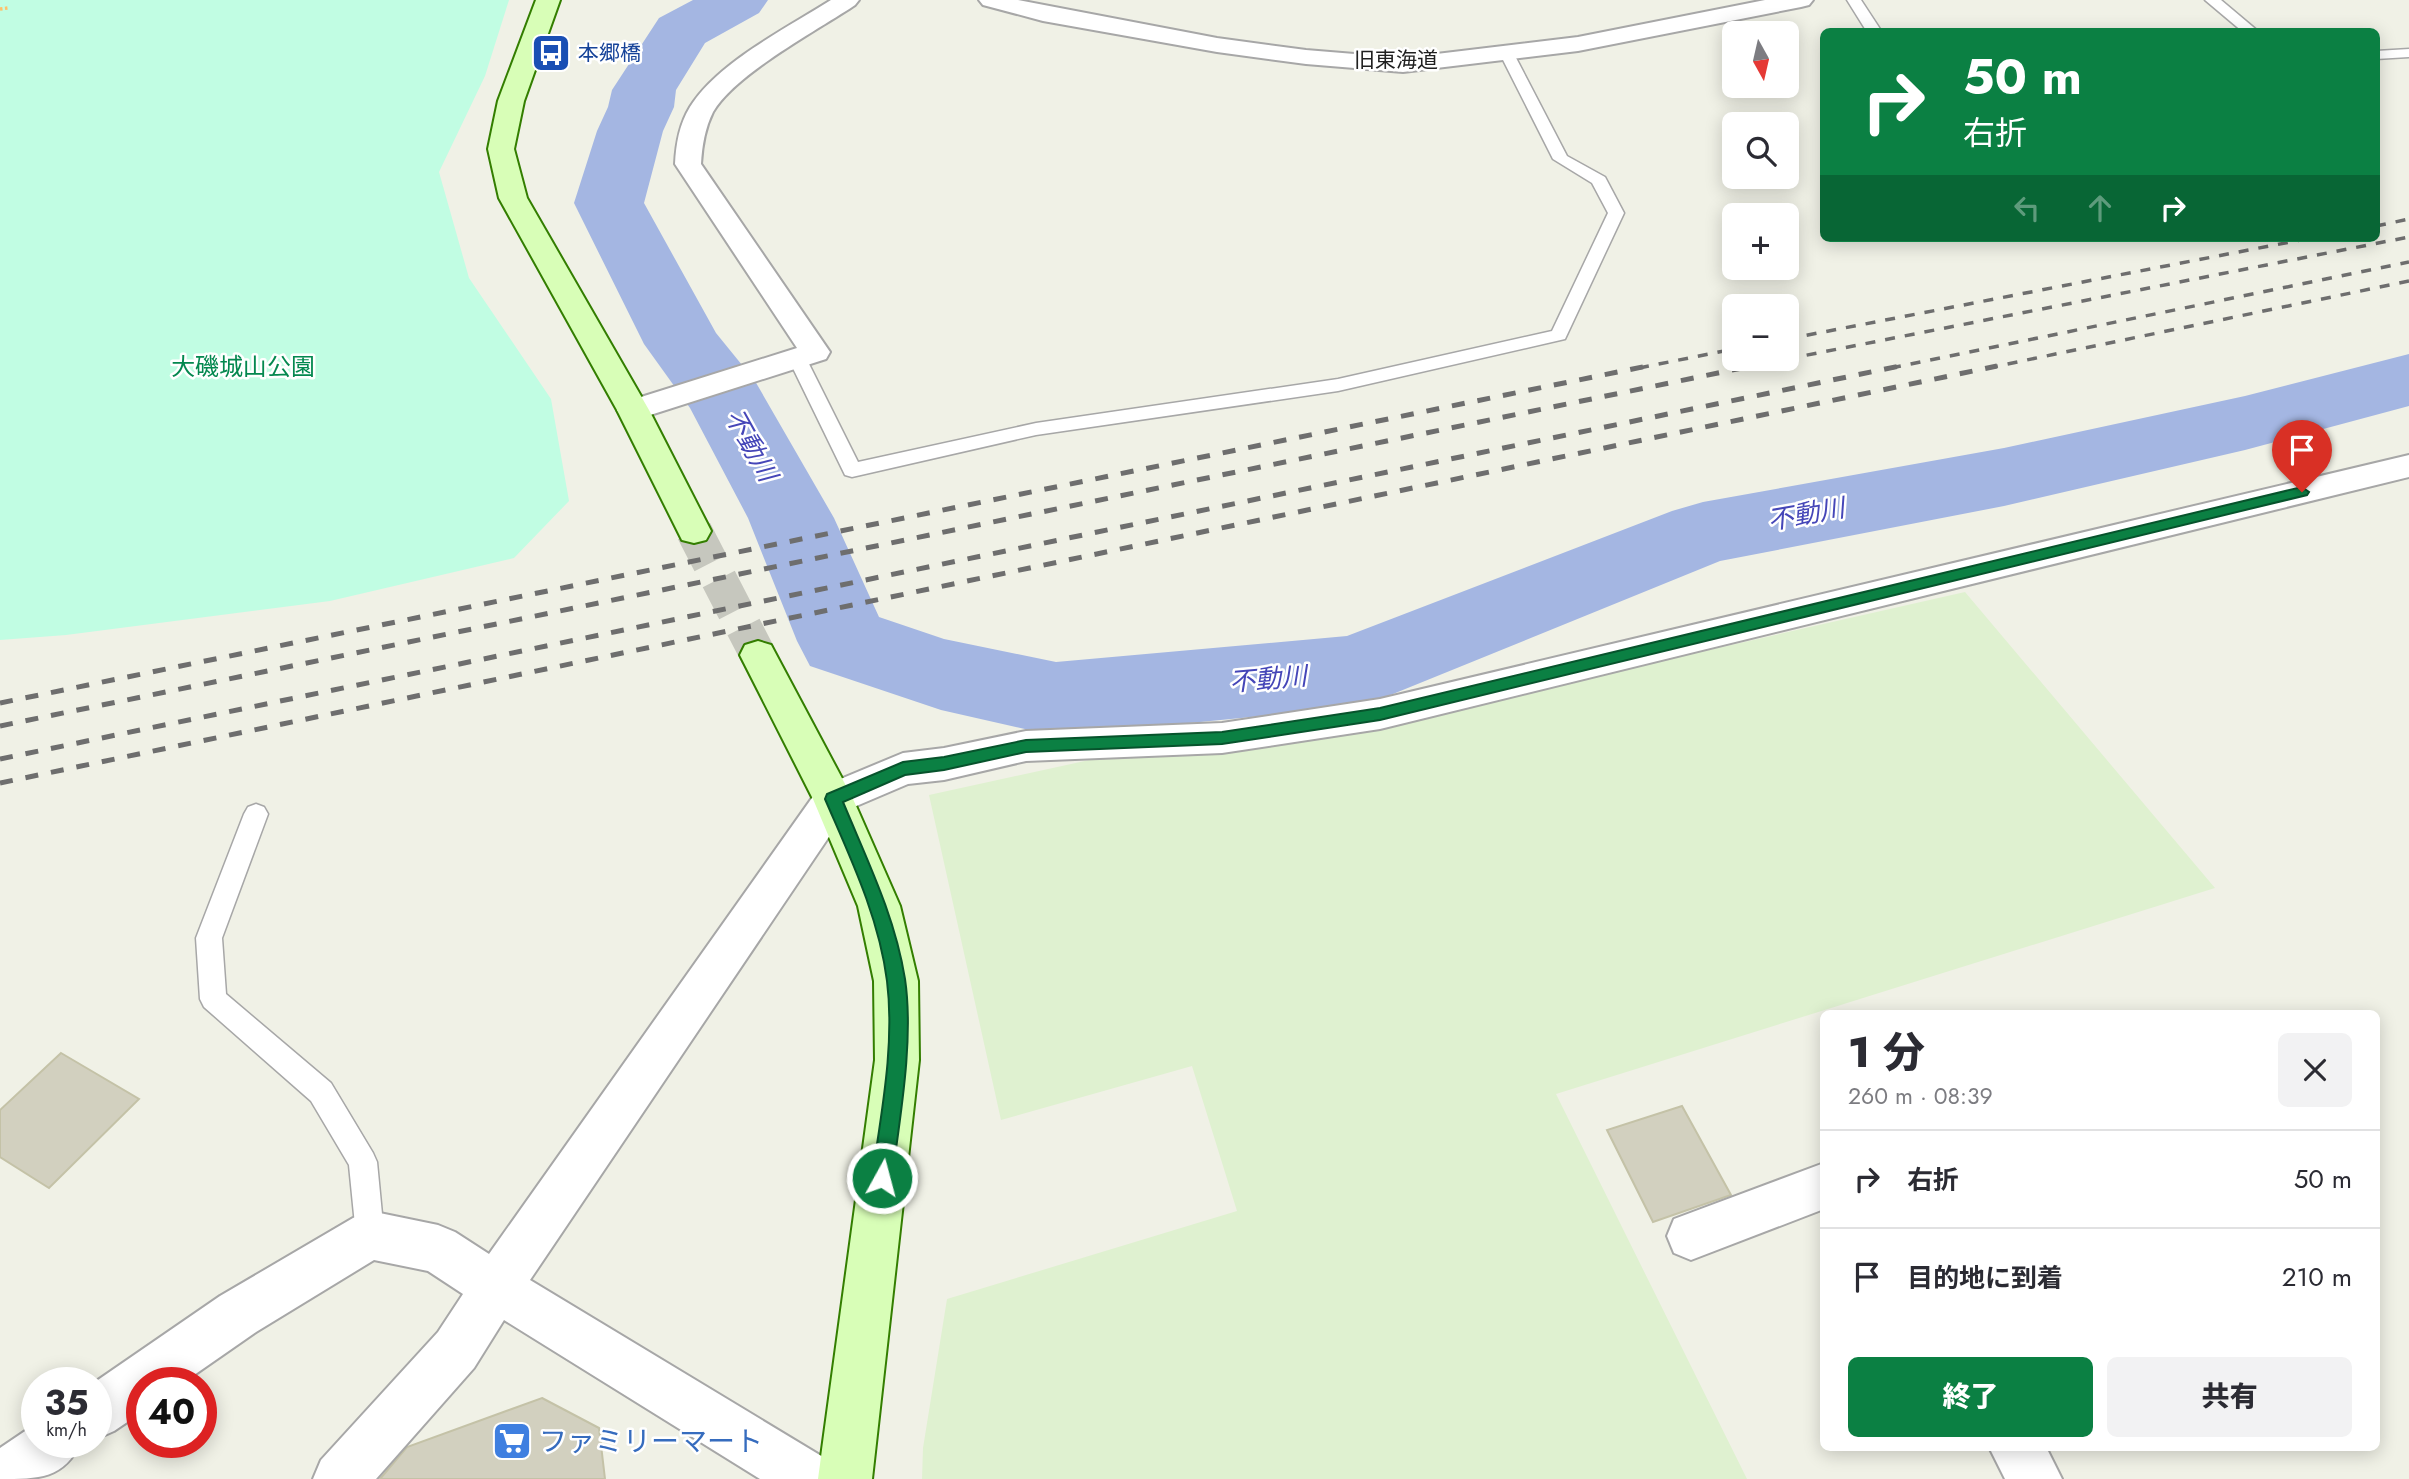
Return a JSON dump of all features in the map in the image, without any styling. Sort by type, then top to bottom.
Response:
[{"type":"street","points":[[548,0],[511,100],[502,149],[513,198],[645,406],[694,531]]},
{"type":"street","points":[[645,406],[815,352],[688,164],[690,136],[704,106],[739,72],[847,0]]},
{"type":"street","name":"旧東海道","points":[[991,0],[1043,14],[1177,38],[1306,57],[1403,65],[1578,44],[1801,0]]},
{"type":"street","points":[[1664,7],[1684,22]]},
{"type":"street","points":[[340,1479],[456,1350],[496,1287],[833,799],[903,769],[944,764],[1026,746],[1222,738],[1380,714],[2409,466]]},
{"type":"street","points":[[758,655],[833,799],[879,906],[896,981],[897,1060],[845,1479]]},
{"type":"street","points":[[1691,1236],[1820,1188]]},
{"type":"street","points":[[112,1402],[238,1314],[370,1235],[438,1249],[809,1479]]},
{"type":"street","points":[[2018,1451],[2035,1479]]},
{"type":"street","points":[[1,1479],[32,1458]]},
{"type":"lane","points":[[1854,0],[1872,28]]},
{"type":"lane","points":[[2212,0],[2247,28]]},
{"type":"lane","points":[[2380,55],[2409,53]]},
{"type":"lane","points":[[797,358],[852,470],[1036,429],[1338,385],[1559,335],[1616,213],[1599,180],[1562,159],[1507,54]]},
{"type":"lane","points":[[256,814],[209,937],[213,999],[321,1092],[363,1162],[370,1235]]},
{"type":"path","points":[[0,9],[8,8]]},
{"type":"green space","name":"大磯城山公園","points":[[0,0],[509,0],[485,76],[439,172],[469,278],[551,399],[569,501],[514,558],[330,601],[66,635],[0,640]]},
{"type":"green space","points":[[1965,592],[2215,888],[1556,1094],[1747,1479],[922,1479],[923,1448],[947,1299],[1237,1211],[1192,1066],[1001,1120],[929,795],[1094,759],[1351,731]]},
{"type":"building","points":[[61,1053],[139,1099],[49,1188],[0,1157],[0,1110]]},
{"type":"building","points":[[1682,1106],[1731,1195],[1653,1222],[1607,1130]]},
{"type":"building","name":"ファミリーマート","points":[[542,1398],[599,1428],[605,1479],[380,1479],[407,1447]]},
{"type":"waterway","name":"不動川","points":[[738,0],[681,31],[644,90],[641,107],[630,131],[609,203],[683,344],[726,400],[791,518],[843,641],[941,674],[1056,699],[1355,671],[1703,533],[2004,477],[2245,423],[2409,380]]},
{"type":"tunnel","points":[[694,531],[758,655]]},
{"type":"railway","points":[[2380,225],[2409,219]]},
{"type":"railway","points":[[1799,357],[2409,237]]},
{"type":"railway","points":[[1799,337],[2290,242]]},
{"type":"railway","points":[[1891,368],[2409,262]]},
{"type":"railway","points":[[1988,368],[2409,281]]},
{"type":"railway","points":[[1639,368],[1722,351]]},
{"type":"railway","points":[[0,703],[1647,366]]},
{"type":"railway","points":[[0,759],[1900,366]]},
{"type":"railway","points":[[0,783],[1997,366]]},
{"type":"railway","points":[[0,726],[1728,371]]},
{"type":"place","name":"本郷橋","points":[[551,53]]},
{"type":"place","name":"ファミリーマート","points":[[512,1441]]},
{"type":"route","points":[[882,1178],[897,1060],[896,981],[879,906],[833,799],[903,769],[944,764],[1026,746],[1222,738],[1380,714],[2302,492]]}]
